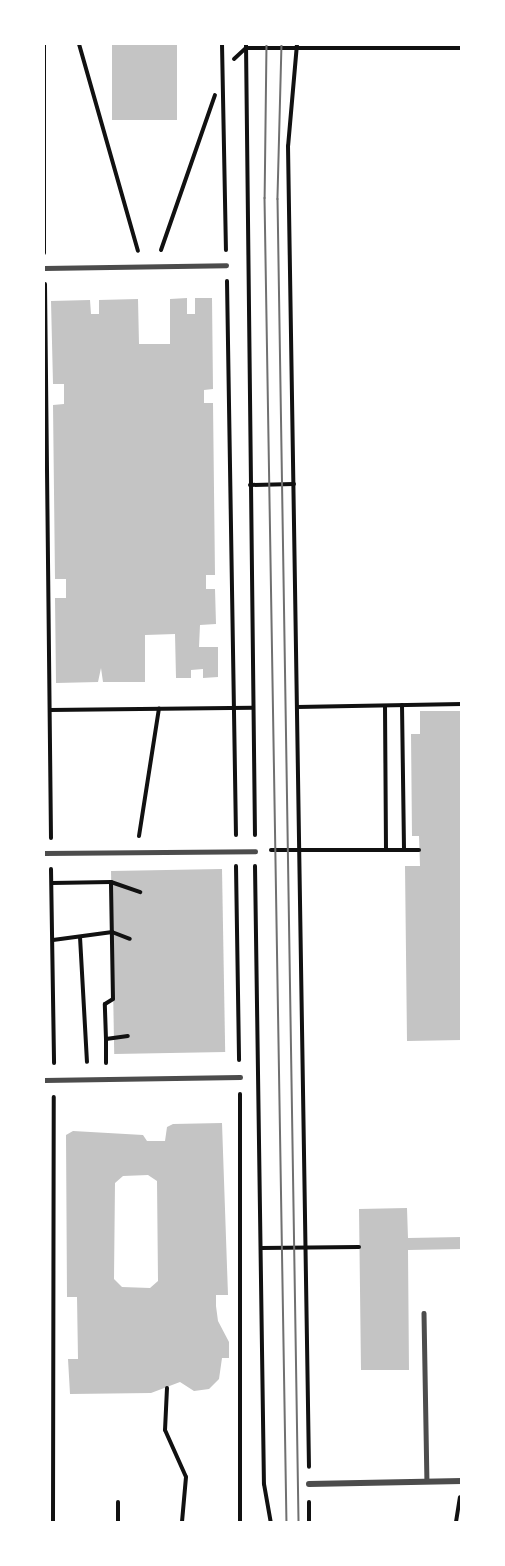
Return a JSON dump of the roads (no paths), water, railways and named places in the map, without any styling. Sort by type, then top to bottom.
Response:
[{"type":"street","points":[[309,1484],[460,1481]]},
{"type":"lane","points":[[44,268],[226,265]]},
{"type":"lane","points":[[44,853],[255,850]]},
{"type":"lane","points":[[44,1080],[240,1077]]},
{"type":"lane","points":[[424,1313],[427,1481]]},
{"type":"tram line","points":[[267,44],[265,198],[287,1522]]},
{"type":"tram line","points":[[282,44],[278,199],[299,1522]]}]
